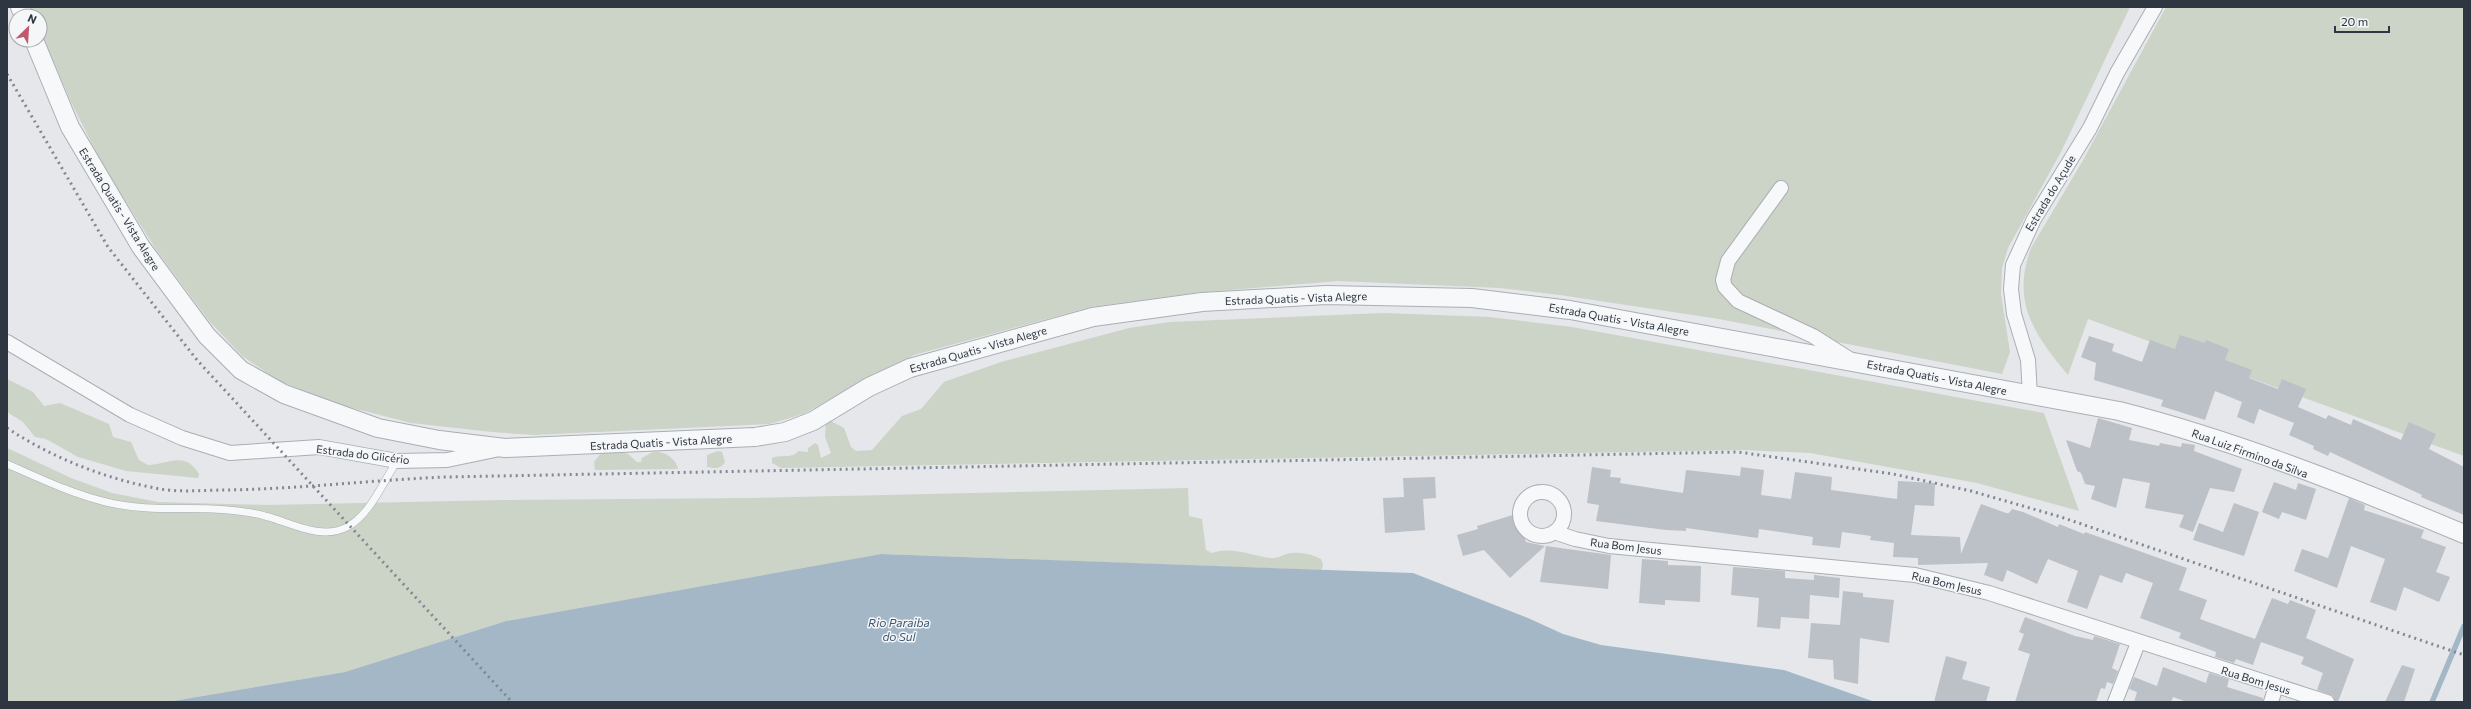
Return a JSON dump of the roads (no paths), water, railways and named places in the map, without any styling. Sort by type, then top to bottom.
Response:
[{"type":"street","name":"Estrada do Açude","points":[[2030,396],[2028,360],[2014,314],[2011,289],[2013,265],[2034,219],[2090,128],[2117,73],[2155,7]]},
{"type":"street","name":"Estrada Quatis - Vista Alegre","points":[[37,48],[70,127],[142,247],[207,336],[241,370],[284,394],[378,428],[439,440],[505,448],[755,437],[785,432],[812,421],[868,387],[910,368],[1093,317],[1202,302],[1326,295],[1472,298],[1570,310],[1852,360],[2030,396]]},
{"type":"street","points":[[1781,188],[1728,261],[1723,280],[1724,287],[1738,301],[1813,336],[1852,360]]},
{"type":"street","name":"Estrada do Glicério","points":[[7,342],[130,415],[182,438],[223,450],[262,452],[295,447],[320,447],[397,460],[447,460],[505,448]]},
{"type":"street","name":"Rua Luiz Firmino da Silva","points":[[2030,396],[2093,405],[2170,424],[2262,456],[2464,534]]},
{"type":"street","name":"Rua Bom Jesus","points":[[1554,532],[1575,540],[1609,546],[1875,569],[1915,575],[1989,593],[2138,643],[2327,702]]},
{"type":"street","points":[[2115,702],[2138,643]]},
{"type":"street","points":[[2271,702],[2276,686]]},
{"type":"lane","points":[[7,464],[74,492],[106,502],[146,508],[231,511],[264,516],[309,530],[330,531],[346,528],[362,516],[397,460]]},
{"type":"water","name":"Rio Paraiba do Sul","points":[[881,554],[1413,573],[1528,618],[1563,634],[1601,645],[1784,670],[1875,702],[167,702],[345,672],[506,621]]},
{"type":"waterway","points":[[2432,702],[2464,626]]},
{"type":"railway","points":[[7,74],[108,247],[197,360],[512,702]]},
{"type":"railway","points":[[7,428],[59,457],[97,472],[136,484],[163,490],[181,491],[280,488],[446,477],[1738,452],[1893,474],[1971,491],[2061,517],[2464,655]]}]
